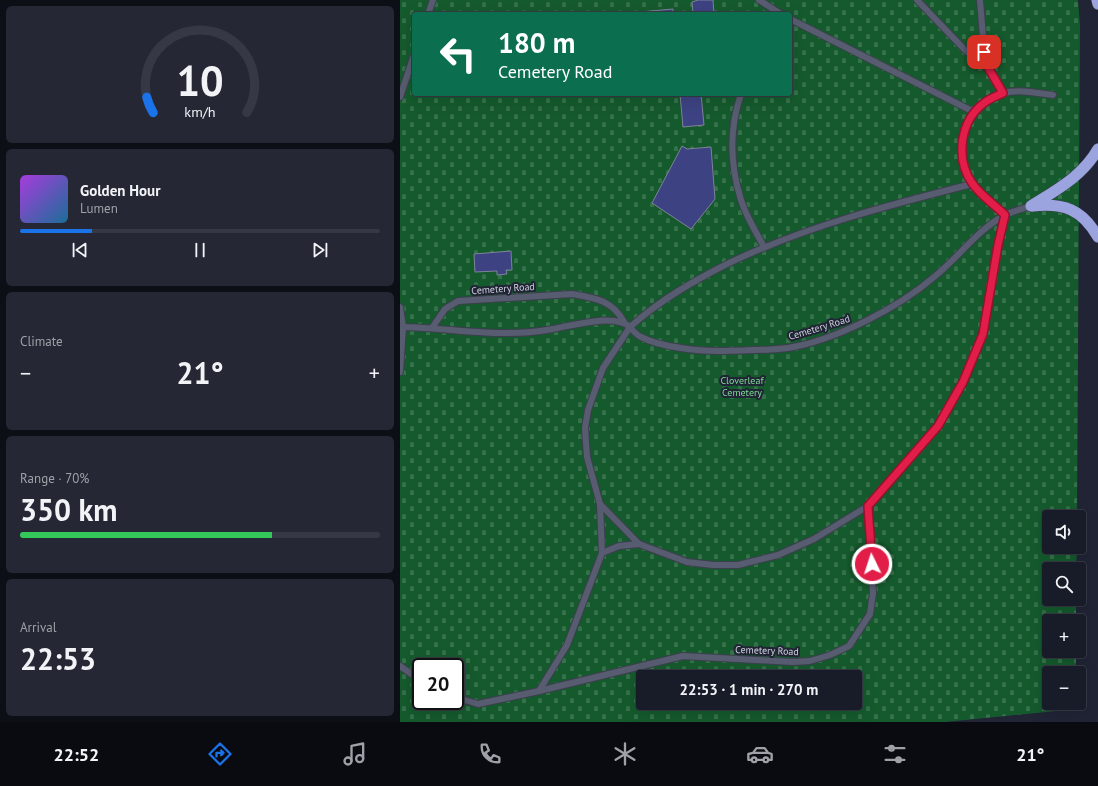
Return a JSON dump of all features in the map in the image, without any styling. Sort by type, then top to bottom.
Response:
[{"type":"highway","points":[[1097,0],[1098,4]]},
{"type":"highway","points":[[1030,206],[1072,179],[1089,163],[1098,149]]},
{"type":"highway","points":[[1030,206],[1051,204],[1068,208],[1089,224],[1098,237]]},
{"type":"lane","points":[[429,12],[433,0]]},
{"type":"lane","points":[[759,0],[779,12]]},
{"type":"lane","points":[[917,0],[966,51],[985,62]]},
{"type":"lane","points":[[980,0],[985,62],[1003,93]]},
{"type":"lane","points":[[792,21],[974,112]]},
{"type":"lane","points":[[400,96],[412,61]]},
{"type":"lane","points":[[600,504],[639,544],[687,562],[713,565],[738,565],[778,555],[814,539],[868,506],[938,426],[963,382],[983,334],[998,245],[1005,215],[972,184],[963,158],[962,144],[968,122],[974,112],[985,102],[1003,93],[1026,92],[1053,96]]},
{"type":"lane","points":[[741,96],[732,132],[733,165],[741,201],[764,247]]},
{"type":"lane","points":[[539,691],[567,645],[602,552],[600,504],[588,457],[586,428],[588,410],[604,368],[630,327],[660,302],[693,281],[764,247],[830,222],[972,184]]},
{"type":"lane","name":"Cemetery Road","points":[[432,328],[445,309],[458,301],[572,294],[589,297],[607,303],[619,312],[624,322],[640,337],[647,340],[679,347],[712,351],[789,348],[855,328],[905,299],[934,278],[987,228],[1005,215],[1030,206]]},
{"type":"lane","points":[[400,307],[403,328],[400,372]]},
{"type":"lane","points":[[403,328],[432,328],[501,334],[544,330],[604,320],[624,322]]},
{"type":"lane","name":"Cemetery Road","points":[[464,700],[478,704],[539,691],[683,656],[793,662],[810,661],[830,655],[849,646],[870,614],[873,593],[868,506]]},
{"type":"lane","points":[[602,552],[619,546],[639,544]]},
{"type":"lane","points":[[400,666],[412,675]]},
{"type":"green space","name":"Cloverleaf Cemetery","points":[[400,0],[1078,0],[1080,25],[1077,510],[1042,510],[1042,554],[1077,554],[1076,562],[1042,562],[1042,606],[1076,606],[1076,614],[1042,614],[1042,658],[1076,658],[1076,666],[1042,666],[1042,710],[1066,710],[945,722],[400,722]]},
{"type":"building","points":[[698,0],[713,0],[714,12],[693,12],[692,2]]},
{"type":"building","points":[[673,9],[673,12],[639,12]]},
{"type":"building","points":[[680,96],[701,96],[704,125],[683,127]]},
{"type":"building","points":[[682,146],[687,149],[711,147],[715,199],[691,229],[652,203]]},
{"type":"building","points":[[511,251],[512,270],[506,270],[507,274],[497,275],[497,271],[475,272],[474,254]]},
{"type":"route","points":[[872,564],[868,506],[938,426],[963,382],[983,334],[998,245],[1005,215],[972,184],[966,172],[962,144],[968,122],[974,112],[985,102],[1003,93],[985,62],[984,52]]}]
